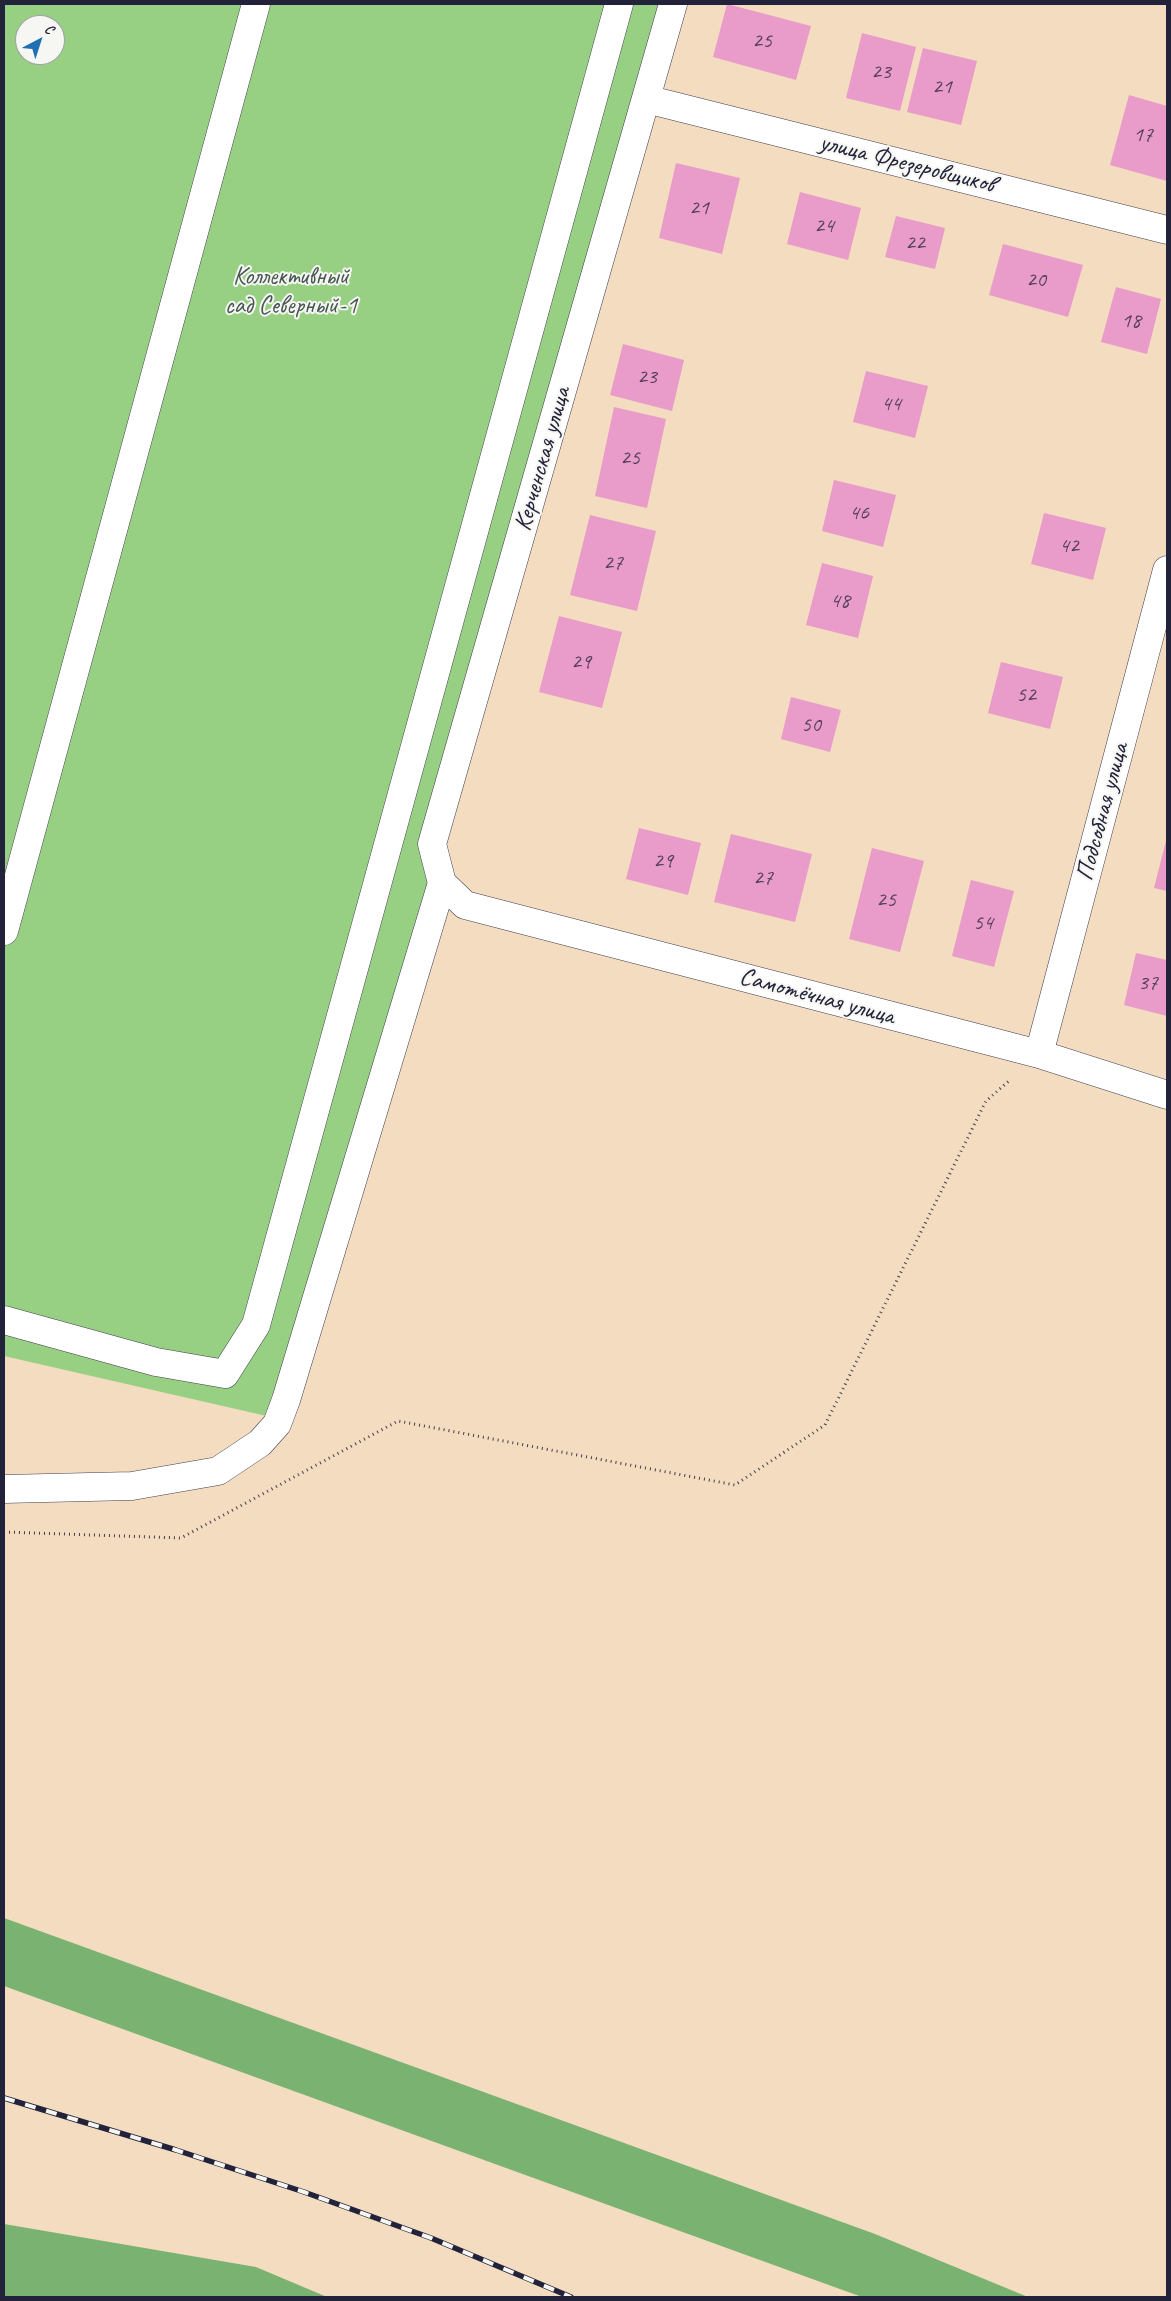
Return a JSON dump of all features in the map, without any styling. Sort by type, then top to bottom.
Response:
[{"type":"street","points":[[4,931],[256,4]]},
{"type":"street","points":[[4,1320],[156,1362],[225,1374],[256,1325],[619,4]]},
{"type":"street","name":"Керченская улица","points":[[442,883],[432,844],[673,4]]},
{"type":"street","name":"улица Фрезеровщиков","points":[[646,99],[1167,230]]},
{"type":"street","name":"Подсобная улица","points":[[1039,1054],[1167,570]]},
{"type":"street","points":[[4,1489],[132,1486],[218,1471],[260,1443],[277,1424],[286,1400],[442,883]]},
{"type":"street","name":"Самотёчная улица","points":[[442,883],[466,905],[1039,1054],[1167,1095]]},
{"type":"path","points":[[4,1532],[181,1538],[398,1421],[735,1485],[825,1425],[986,1101],[1039,1054]]},
{"type":"green space","name":"Коллективный сад Северный-1","points":[[4,4],[665,4],[426,900],[271,1417],[4,1356]]},
{"type":"green space","points":[[4,1918],[875,2234],[1028,2297],[862,2297],[4,1986]]},
{"type":"green space","points":[[4,2224],[256,2267],[327,2297],[4,2297]]},
{"type":"building","points":[[727,4],[811,26],[796,80],[713,57]]},
{"type":"building","points":[[862,33],[916,47],[900,111],[846,98]]},
{"type":"building","points":[[923,48],[977,61],[961,125],[907,112]]},
{"type":"building","points":[[1129,95],[1167,106],[1167,181],[1110,165]]},
{"type":"building","points":[[676,163],[740,178],[722,254],[659,238]]},
{"type":"building","points":[[800,192],[861,208],[848,260],[787,244]]},
{"type":"building","points":[[896,216],[945,228],[935,269],[885,257]]},
{"type":"building","points":[[1003,244],[1083,265],[1068,317],[989,295]]},
{"type":"building","points":[[1116,287],[1161,299],[1147,354],[1101,342]]},
{"type":"building","points":[[623,344],[684,360],[672,411],[610,395]]},
{"type":"building","points":[[866,371],[928,386],[915,438],[853,422]]},
{"type":"building","points":[[614,407],[666,419],[647,508],[595,496]]},
{"type":"building","points":[[834,480],[896,495],[883,547],[822,531]]},
{"type":"building","points":[[1044,513],[1106,528],[1093,580],[1031,564]]},
{"type":"building","points":[[590,515],[656,531],[637,611],[570,595]]},
{"type":"building","points":[[822,563],[873,576],[858,638],[806,625]]},
{"type":"building","points":[[559,616],[622,632],[602,708],[539,692]]},
{"type":"building","points":[[1001,662],[1063,677],[1050,729],[988,713]]},
{"type":"building","points":[[791,697],[841,710],[830,752],[781,739]]},
{"type":"building","points":[[639,828],[701,843],[688,895],[626,879]]},
{"type":"building","points":[[731,834],[812,854],[795,922],[714,902]]},
{"type":"building","points":[[1167,837],[1167,891],[1154,888]]},
{"type":"building","points":[[872,848],[924,861],[900,952],[849,939]]},
{"type":"building","points":[[971,880],[1014,891],[994,967],[952,956]]},
{"type":"building","points":[[1136,953],[1167,960],[1167,1016],[1124,1005]]},
{"type":"railway","points":[[4,2098],[176,2150],[304,2192],[431,2238],[571,2297]]}]
